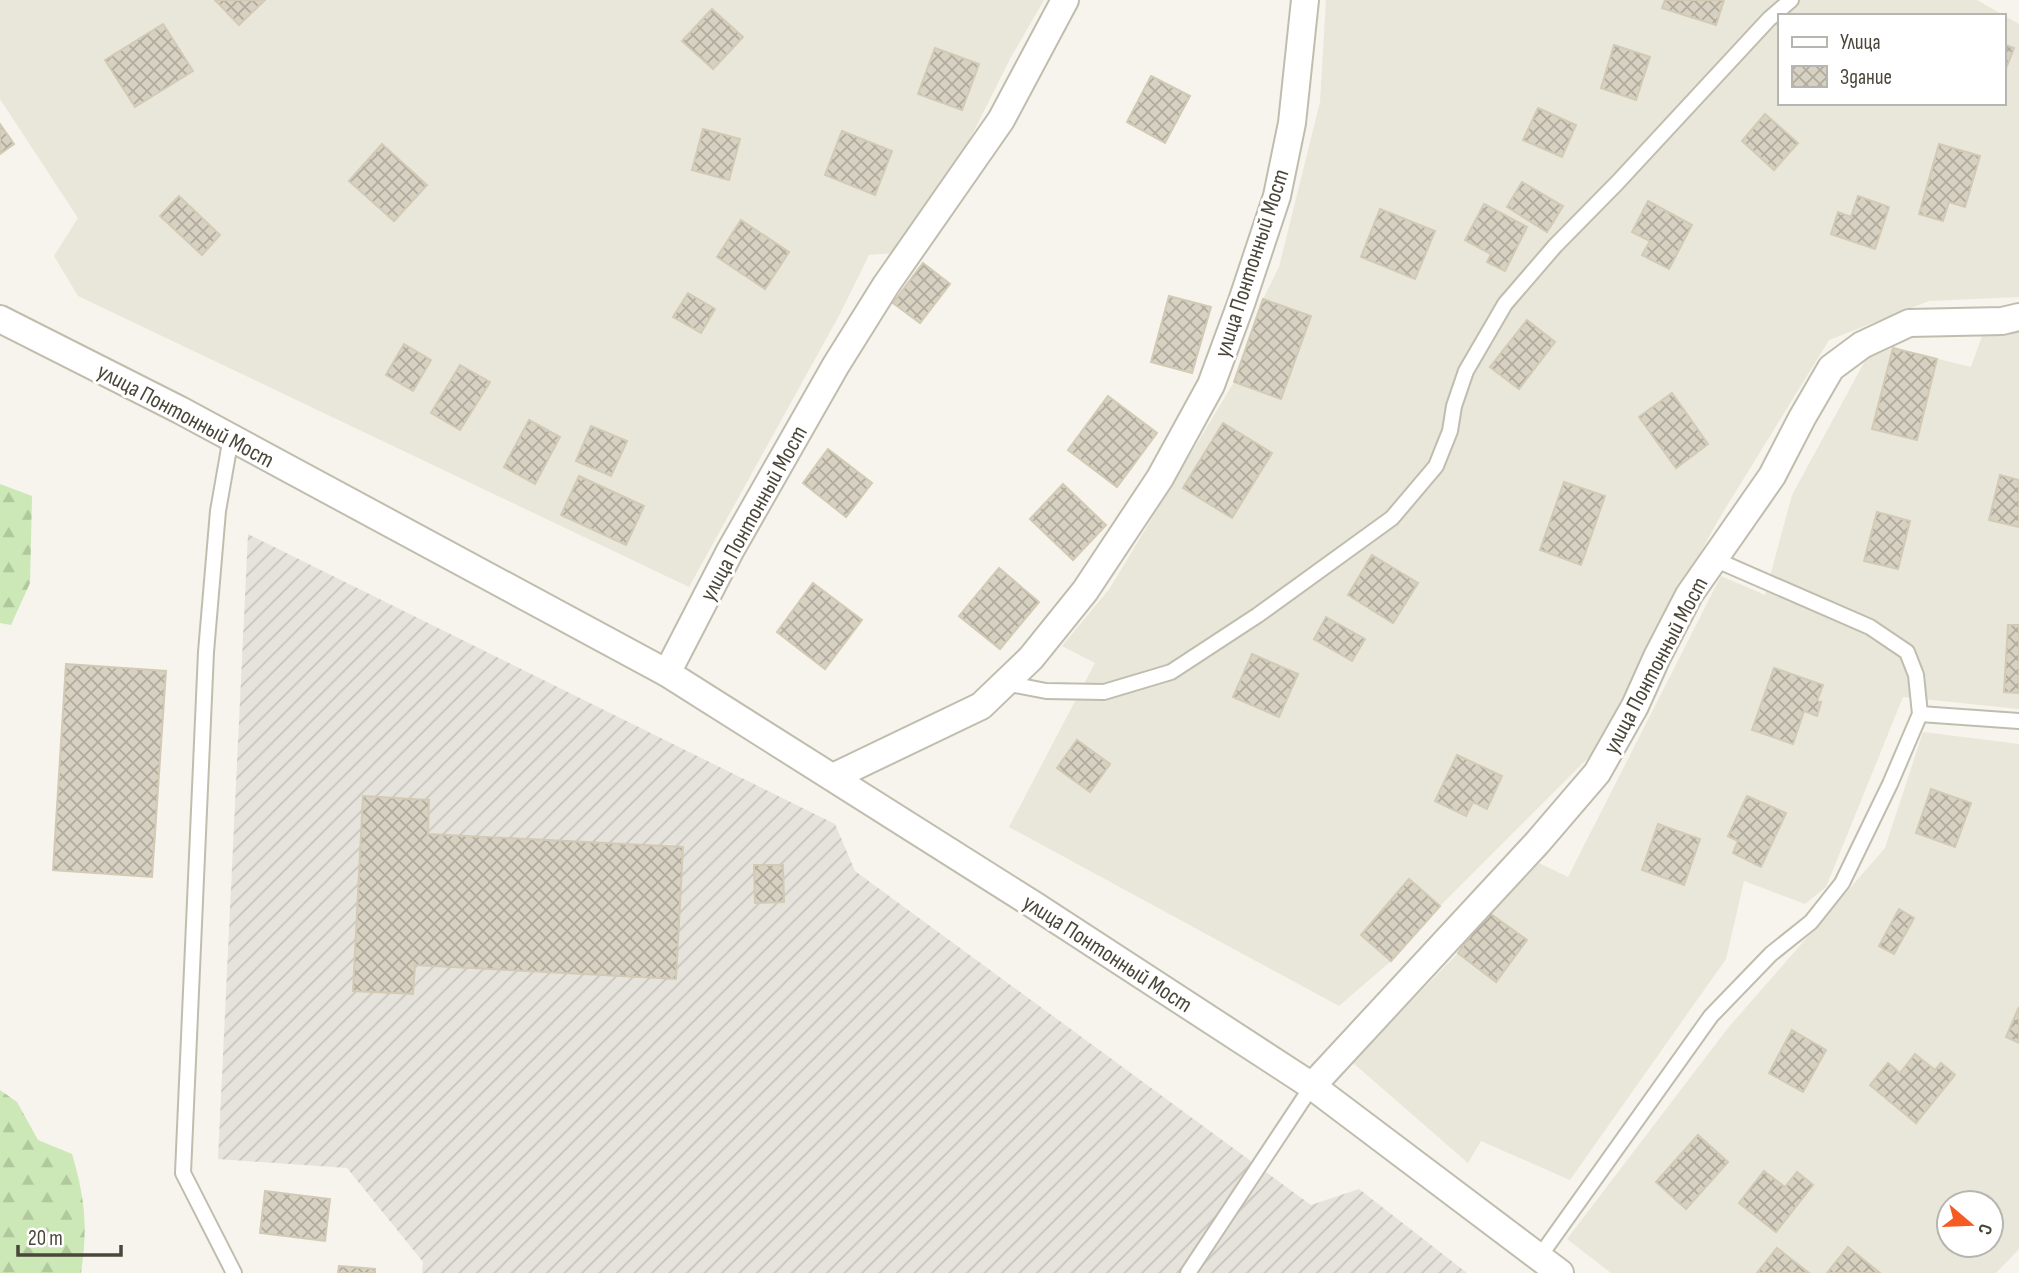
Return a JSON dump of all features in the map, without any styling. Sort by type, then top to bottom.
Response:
[{"type":"street","name":"улица Понтонный Мост","points":[[667,673],[730,551],[836,365],[886,285],[1001,120],[1065,0]]},
{"type":"street","name":"улица Понтонный Мост","points":[[833,777],[981,706],[1031,658],[1085,591],[1160,478],[1211,385],[1277,197],[1292,123],[1305,0]]},
{"type":"street","name":"улица Понтонный Мост","points":[[1312,1086],[1537,843],[1597,773],[1635,706],[1689,595],[1772,476],[1831,368],[1862,345],[1909,323],[2002,321],[2019,317]]},
{"type":"street","name":"улица Понтонный Мост","points":[[0,319],[231,437],[667,673],[1312,1086],[1550,1264]]},
{"type":"lane","points":[[1005,683],[1046,691],[1104,692],[1171,672],[1258,615],[1392,518],[1437,466],[1450,431],[1454,406],[1466,370],[1505,304],[1555,246],[1769,19],[1791,0]]},
{"type":"lane","points":[[231,437],[218,511],[206,652],[184,1173],[234,1273]]},
{"type":"lane","points":[[1550,1264],[1711,1016],[1771,954],[1811,922],[1842,883],[1920,714],[1916,674],[1907,652],[1870,627],[1714,559]]},
{"type":"lane","points":[[1920,714],[2019,721]]},
{"type":"lane","points":[[1188,1273],[1312,1086]]},
{"type":"shaded area","points":[[0,0],[1044,0],[1010,59],[969,141],[893,253],[869,255],[841,312],[689,587],[78,296],[54,256],[78,218],[0,99]]},
{"type":"shaded area","points":[[1326,0],[1977,0],[2002,14],[1778,14],[1778,105],[2005,105],[2005,16],[2019,24],[2019,297],[1929,301],[1829,340],[1717,522],[1593,753],[1440,906],[1391,961],[1339,1006],[1009,827],[1095,663],[1062,646],[1110,588],[1234,382],[1263,299],[1279,267],[1320,102]]},
{"type":"shaded area","points":[[2019,328],[2019,709],[1903,697],[1826,887],[1805,904],[1744,881],[1726,959],[1570,1180],[1481,1141],[1468,1163],[1352,1062],[1458,953],[1488,912],[1539,863],[1568,877],[1721,576],[1765,595],[1792,495],[1866,359],[1893,348],[1971,367],[1982,336]]},
{"type":"shaded area","points":[[248,534],[835,824],[855,871],[1311,1205],[1359,1189],[1467,1273],[422,1273],[423,1262],[347,1168],[218,1159]]},
{"type":"shaded area","points":[[1923,732],[2019,744],[2019,1249],[1996,1273],[1611,1273],[1567,1239],[1728,1028],[1885,848]]},
{"type":"green space","points":[[0,484],[32,496],[30,583],[11,625],[0,623]]},
{"type":"green space","points":[[0,1090],[17,1102],[38,1140],[72,1154],[84,1213],[81,1273],[0,1273]]},
{"type":"building","points":[[215,0],[265,0],[239,25]]},
{"type":"building","points":[[1665,0],[1724,0],[1716,25],[1662,8]]},
{"type":"building","points":[[712,9],[743,37],[713,69],[682,41]]},
{"type":"building","points":[[163,24],[193,71],[135,107],[105,60]]},
{"type":"building","points":[[1614,45],[1650,57],[1636,100],[1601,88]]},
{"type":"building","points":[[2005,45],[2014,48],[2005,71]]},
{"type":"building","points":[[935,48],[979,64],[962,110],[918,94]]},
{"type":"building","points":[[1151,76],[1190,96],[1165,143],[1127,122]]},
{"type":"building","points":[[1538,108],[1576,125],[1562,157],[1523,140]]},
{"type":"building","points":[[1765,114],[1798,143],[1774,170],[1742,141]]},
{"type":"building","points":[[0,124],[14,144],[0,154]]},
{"type":"building","points":[[703,129],[740,139],[729,180],[692,170]]},
{"type":"building","points":[[842,131],[892,151],[875,195],[825,175]]},
{"type":"building","points":[[382,144],[427,185],[394,221],[349,181]]},
{"type":"building","points":[[1939,144],[1980,156],[1965,207],[1949,202],[1943,221],[1919,214]]},
{"type":"building","points":[[1522,182],[1563,206],[1547,232],[1507,207]]},
{"type":"building","points":[[179,196],[220,235],[202,255],[160,216]]},
{"type":"building","points":[[1858,196],[1889,207],[1875,249],[1831,234],[1838,212],[1851,217]]},
{"type":"building","points":[[1648,201],[1692,225],[1669,269],[1642,255],[1650,241],[1632,232]]},
{"type":"building","points":[[1484,204],[1527,227],[1505,271],[1487,262],[1491,254],[1465,240]]},
{"type":"building","points":[[1380,209],[1435,231],[1415,279],[1361,257]]},
{"type":"building","points":[[741,220],[789,252],[765,289],[717,257]]},
{"type":"building","points":[[923,263],[950,284],[920,323],[893,303]]},
{"type":"building","points":[[688,293],[715,309],[701,333],[673,317]]},
{"type":"building","points":[[1169,296],[1211,307],[1192,373],[1151,362]]},
{"type":"building","points":[[1263,299],[1311,316],[1281,399],[1234,382]]},
{"type":"building","points":[[1527,320],[1555,342],[1519,389],[1490,367]]},
{"type":"building","points":[[404,344],[431,360],[413,391],[386,375]]},
{"type":"building","points":[[1893,348],[1937,359],[1917,440],[1872,429]]},
{"type":"building","points":[[460,365],[490,382],[460,430],[431,413]]},
{"type":"building","points":[[1672,393],[1708,444],[1676,468],[1639,417]]},
{"type":"building","points":[[1108,396],[1157,433],[1117,487],[1068,450]]},
{"type":"building","points":[[529,420],[560,437],[535,484],[504,467]]},
{"type":"building","points":[[1223,423],[1272,453],[1232,518],[1183,488]]},
{"type":"building","points":[[591,426],[627,441],[611,476],[576,461]]},
{"type":"building","points":[[828,449],[872,483],[846,517],[803,483]]},
{"type":"building","points":[[2000,475],[2019,480],[2019,527],[1989,520]]},
{"type":"building","points":[[579,476],[644,506],[626,545],[561,515]]},
{"type":"building","points":[[1564,482],[1605,496],[1581,565],[1540,550]]},
{"type":"building","points":[[1063,484],[1106,525],[1073,560],[1030,519]]},
{"type":"building","points":[[1877,512],[1910,521],[1898,569],[1864,561]]},
{"type":"building","points":[[1372,555],[1418,583],[1393,623],[1348,595]]},
{"type":"building","points":[[999,568],[1039,602],[1000,649],[959,616]]},
{"type":"building","points":[[813,583],[862,620],[825,669],[777,632]]},
{"type":"building","points":[[1326,617],[1365,639],[1352,661],[1314,639]]},
{"type":"building","points":[[2008,625],[2019,625],[2019,693],[2004,692]]},
{"type":"building","points":[[1252,654],[1298,674],[1279,717],[1233,697]]},
{"type":"building","points":[[66,664],[166,671],[152,877],[53,870]]},
{"type":"building","points":[[1774,668],[1823,685],[1817,701],[1821,702],[1817,716],[1804,711],[1793,744],[1752,730]]},
{"type":"building","points":[[1077,740],[1110,764],[1090,792],[1057,768]]},
{"type":"building","points":[[1457,755],[1502,776],[1487,809],[1473,802],[1466,816],[1435,801]]},
{"type":"building","points":[[1931,789],[1971,803],[1955,847],[1916,833]]},
{"type":"building","points":[[363,796],[429,800],[428,834],[683,847],[676,979],[415,965],[413,994],[353,991]]},
{"type":"building","points":[[1747,796],[1786,813],[1761,867],[1733,853],[1738,841],[1728,836]]},
{"type":"building","points":[[1658,824],[1700,839],[1684,885],[1642,870]]},
{"type":"building","points":[[754,865],[783,865],[784,902],[755,903]]},
{"type":"building","points":[[1409,879],[1440,906],[1391,961],[1361,935]]},
{"type":"building","points":[[1899,909],[1914,918],[1894,954],[1879,946]]},
{"type":"building","points":[[1488,912],[1527,940],[1496,982],[1458,953]]},
{"type":"building","points":[[2019,1007],[2019,1043],[2006,1037]]},
{"type":"building","points":[[1792,1030],[1826,1050],[1803,1092],[1769,1073]]},
{"type":"building","points":[[1915,1054],[1935,1070],[1941,1063],[1955,1075],[1916,1123],[1870,1085],[1888,1063],[1900,1073]]},
{"type":"building","points":[[1698,1135],[1728,1162],[1686,1209],[1656,1182]]},
{"type":"building","points":[[1764,1171],[1785,1187],[1797,1172],[1813,1185],[1776,1232],[1739,1203]]},
{"type":"building","points":[[265,1191],[330,1199],[325,1241],[260,1233]]},
{"type":"building","points":[[1848,1247],[1880,1273],[1827,1273]]},
{"type":"building","points":[[1777,1248],[1809,1273],[1757,1273]]},
{"type":"building","points":[[339,1266],[375,1269],[375,1273],[338,1273]]}]
